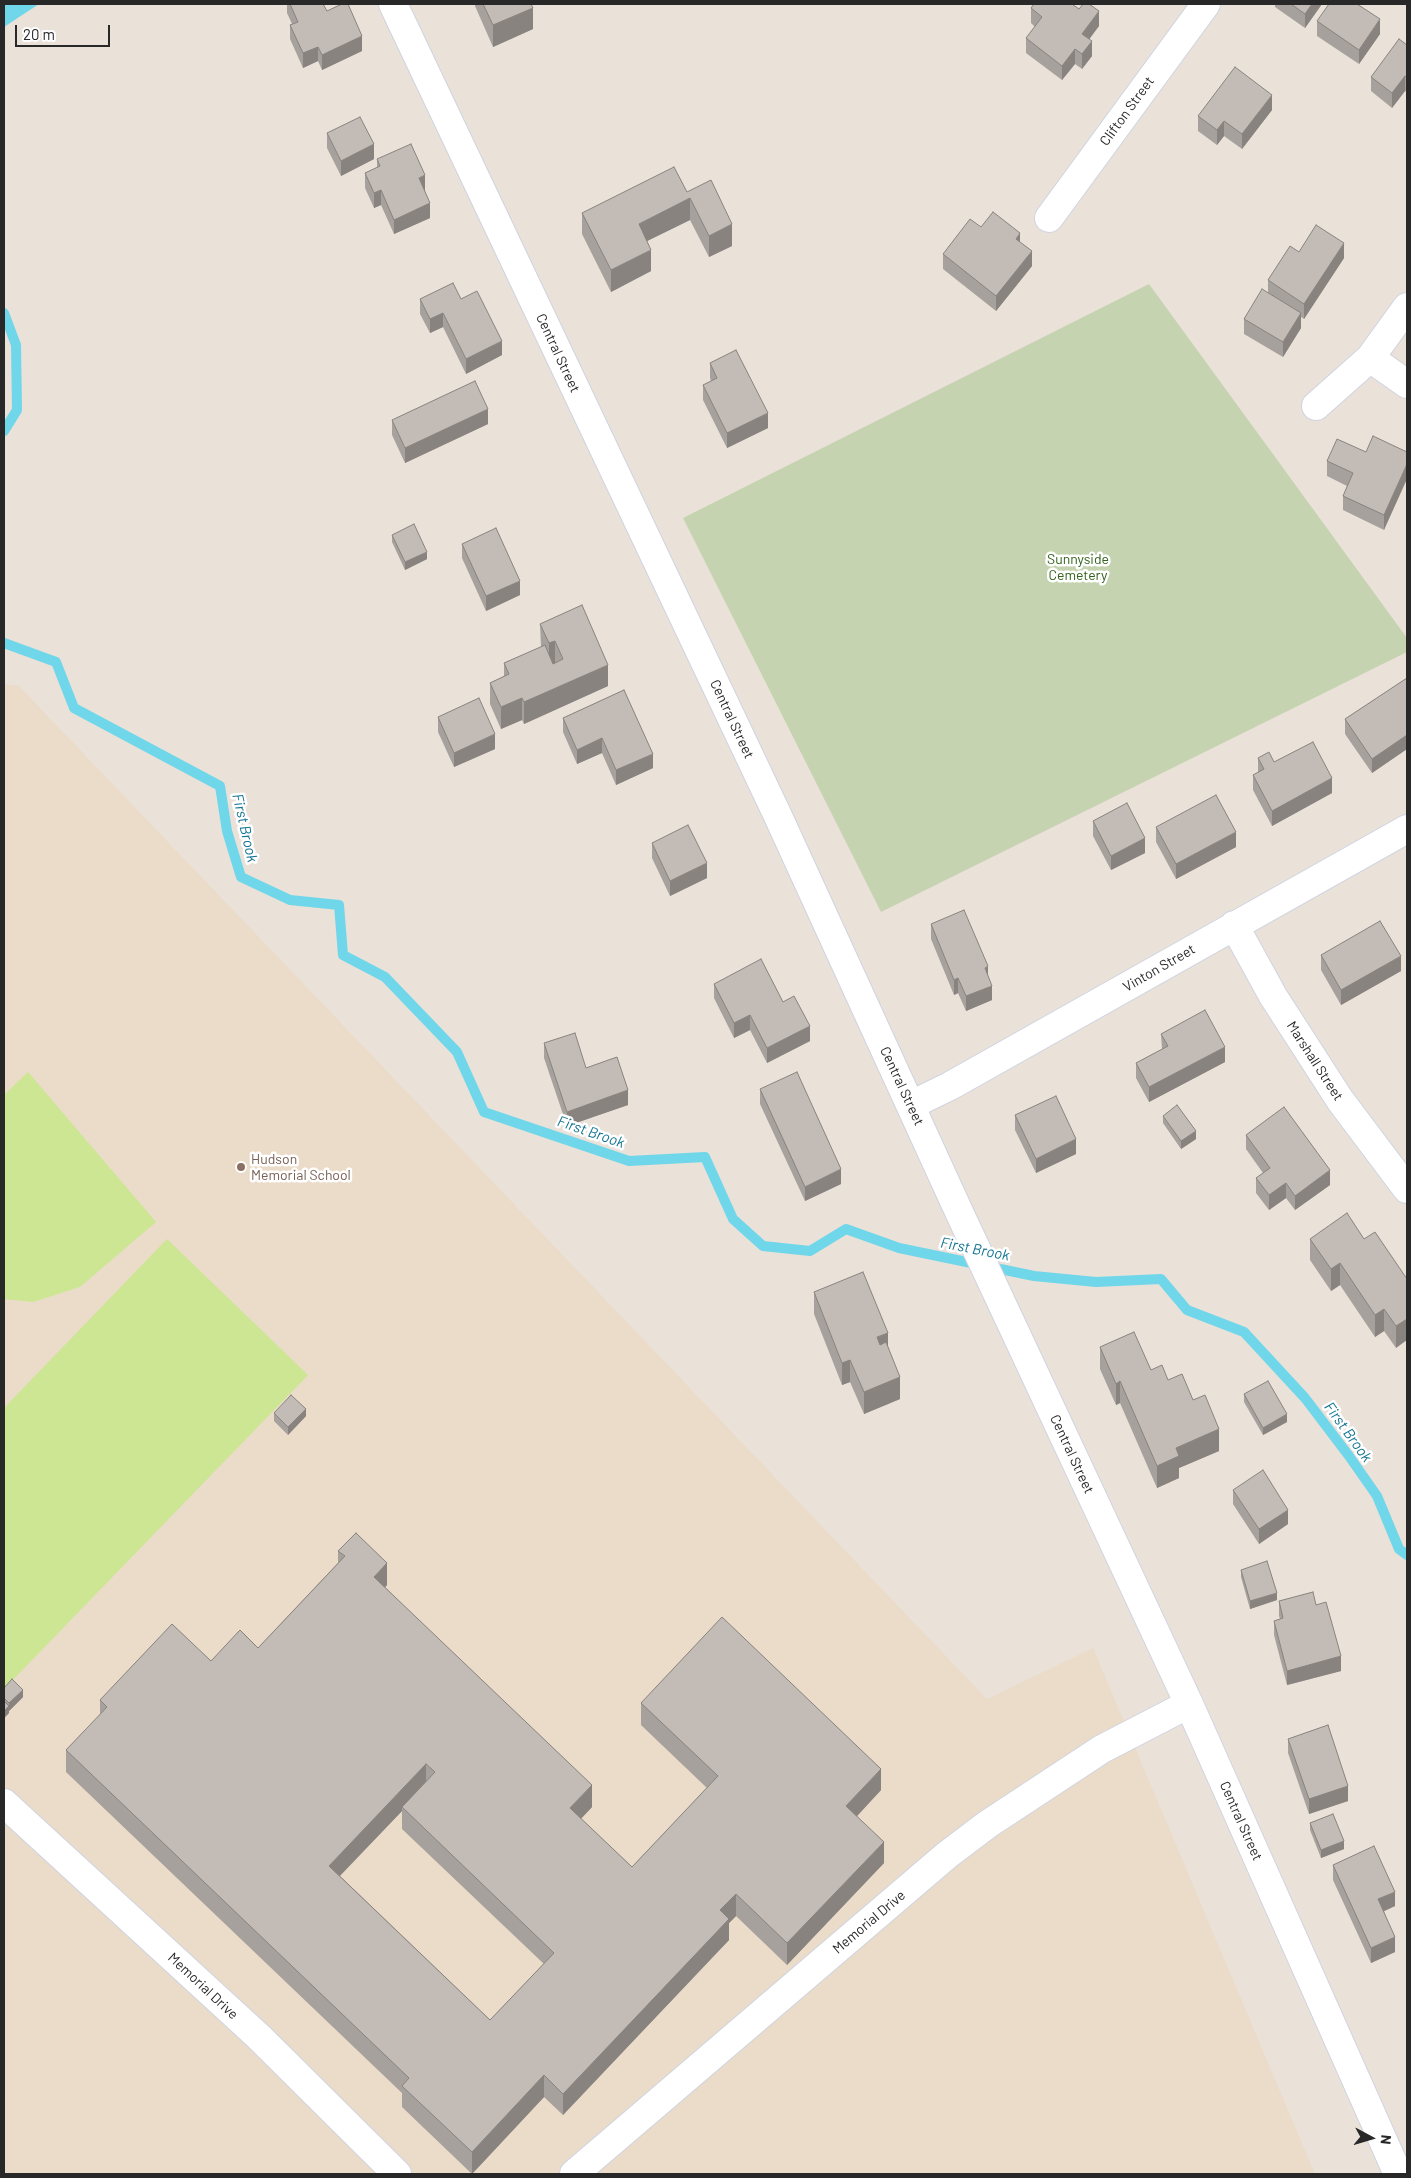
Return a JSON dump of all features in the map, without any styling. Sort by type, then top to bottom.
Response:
[{"type":"street","name":"Central Street","points":[[393,4],[777,814],[960,1214],[1189,1704],[1398,2174]]},
{"type":"street","name":"Clifton Street","points":[[1049,218],[1206,4]]},
{"type":"street","points":[[1316,406],[1370,358],[1407,307]]},
{"type":"street","points":[[1370,358],[1407,384]]},
{"type":"street","name":"Vinton Street","points":[[911,1105],[950,1086],[1407,829]]},
{"type":"street","name":"Marshall Street","points":[[1234,925],[1273,996],[1340,1100],[1407,1189]]},
{"type":"street","name":"Memorial Drive","points":[[574,2174],[947,1855],[988,1824],[1102,1750],[1189,1704]]},
{"type":"street","name":"Memorial Drive","points":[[4,1803],[259,2037],[397,2174]]},
{"type":"shaded area","name":"Hudson Memorial School","points":[[4,684],[19,686],[987,1699],[1093,1648],[1315,2174],[4,2174]]},
{"type":"green space","name":"Sunnyside Cemetery","points":[[1149,284],[1407,638],[1407,652],[881,912],[683,518]]},
{"type":"green space","points":[[28,1072],[156,1222],[80,1287],[33,1302],[4,1299],[4,1095]]},
{"type":"green space","points":[[167,1239],[308,1375],[4,1689],[4,1408]]},
{"type":"water","points":[[4,4],[39,4],[4,27]]},
{"type":"building","points":[[290,4],[323,4],[327,11],[342,4],[348,4],[362,36],[322,55],[318,47],[303,53],[290,25],[298,22]]},
{"type":"building","points":[[483,4],[531,4],[533,8],[493,25]]},
{"type":"building","points":[[1034,4],[1072,4],[1079,9],[1083,4],[1089,4],[1099,11],[1082,34],[1092,41],[1082,54],[1075,49],[1062,66],[1026,38],[1042,17],[1031,8]]},
{"type":"building","points":[[1291,4],[1312,4],[1305,14]]},
{"type":"building","points":[[1329,4],[1357,4],[1380,19],[1359,50],[1317,21]]},
{"type":"building","points":[[1399,39],[1407,45],[1407,77],[1405,76],[1392,93],[1371,77]]},
{"type":"building","points":[[1235,67],[1272,95],[1242,134],[1224,121],[1217,130],[1198,116]]},
{"type":"building","points":[[360,117],[374,144],[341,161],[327,133]]},
{"type":"building","points":[[411,144],[425,175],[419,178],[430,203],[394,220],[381,190],[374,193],[365,173],[380,166],[377,159]]},
{"type":"building","points":[[674,167],[687,192],[711,180],[732,224],[709,236],[690,198],[639,224],[651,250],[611,270],[582,213]]},
{"type":"building","points":[[993,212],[1020,233],[1016,239],[1032,251],[996,296],[943,254],[970,219],[981,227]]},
{"type":"building","points":[[1316,225],[1344,243],[1304,304],[1268,280],[1290,246],[1299,252]]},
{"type":"building","points":[[453,283],[461,299],[477,291],[502,341],[466,359],[443,313],[430,319],[420,299]]},
{"type":"building","points":[[1262,289],[1301,313],[1283,342],[1244,319]]},
{"type":"building","points":[[736,350],[768,413],[727,433],[703,385],[717,378],[710,363]]},
{"type":"building","points":[[475,381],[488,409],[405,448],[392,420]]},
{"type":"building","points":[[1373,436],[1407,452],[1407,464],[1384,515],[1343,496],[1353,473],[1327,461],[1337,439],[1366,452]]},
{"type":"building","points":[[414,524],[427,552],[405,562],[392,535]]},
{"type":"building","points":[[496,528],[520,581],[486,596],[462,544]]},
{"type":"building","points":[[582,605],[608,665],[524,702],[522,698],[501,707],[490,683],[509,674],[504,663],[545,645],[553,664],[563,659],[555,641],[549,643],[540,624]]},
{"type":"building","points":[[1407,678],[1407,735],[1372,759],[1345,719]]},
{"type":"building","points":[[624,690],[653,754],[616,770],[602,738],[577,750],[563,718]]},
{"type":"building","points":[[479,698],[495,734],[454,753],[438,717]]},
{"type":"building","points":[[1313,742],[1332,778],[1272,811],[1253,775],[1264,769],[1258,758],[1269,752],[1274,762]]},
{"type":"building","points":[[1216,795],[1236,832],[1176,864],[1156,827]]},
{"type":"building","points":[[1127,803],[1145,838],[1111,856],[1093,821]]},
{"type":"building","points":[[688,825],[707,863],[670,881],[652,843]]},
{"type":"building","points":[[964,910],[988,966],[985,968],[992,986],[966,996],[958,978],[954,980],[931,924]]},
{"type":"building","points":[[1380,921],[1401,956],[1341,990],[1321,955]]},
{"type":"building","points":[[761,959],[783,1002],[794,996],[810,1026],[767,1048],[750,1015],[734,1023],[714,984]]},
{"type":"building","points":[[1205,1010],[1225,1047],[1149,1087],[1136,1063],[1168,1046],[1161,1034]]},
{"type":"building","points":[[575,1033],[586,1068],[617,1057],[628,1090],[567,1112],[544,1043]]},
{"type":"building","points":[[797,1072],[841,1169],[805,1187],[760,1089]]},
{"type":"building","points":[[1056,1096],[1076,1139],[1036,1159],[1015,1115]]},
{"type":"building","points":[[1177,1105],[1196,1131],[1181,1141],[1163,1116]]},
{"type":"building","points":[[1284,1107],[1330,1170],[1295,1196],[1286,1183],[1269,1195],[1256,1178],[1270,1168],[1246,1135]]},
{"type":"building","points":[[1347,1213],[1364,1239],[1375,1232],[1407,1279],[1407,1319],[1396,1326],[1384,1309],[1375,1315],[1340,1263],[1331,1269],[1310,1239]]},
{"type":"building","points":[[863,1272],[888,1333],[877,1337],[880,1345],[886,1342],[900,1377],[864,1392],[850,1360],[842,1363],[814,1292]]},
{"type":"building","points":[[1134,1332],[1151,1370],[1162,1365],[1168,1380],[1182,1374],[1193,1400],[1205,1395],[1219,1429],[1176,1448],[1179,1456],[1157,1466],[1120,1381],[1116,1384],[1100,1347]]},
{"type":"building","points":[[1268,1381],[1287,1414],[1263,1428],[1244,1394]]},
{"type":"building","points":[[291,1395],[306,1409],[288,1427],[274,1413]]},
{"type":"building","points":[[1263,1470],[1288,1510],[1259,1529],[1233,1490]]},
{"type":"building","points":[[356,1533],[387,1563],[374,1577],[592,1785],[570,1808],[632,1867],[718,1776],[641,1703],[722,1617],[881,1769],[846,1806],[884,1842],[787,1943],[736,1894],[720,1910],[729,1919],[563,2094],[544,2075],[472,2152],[402,2086],[409,2078],[66,1750],[107,1707],[100,1700],[172,1624],[211,1661],[240,1630],[258,1648],[345,1556],[338,1551]],"holes":[[[426,1764],[435,1772],[402,1807],[554,1953],[490,2020],[329,1866]]]},
{"type":"building","points":[[1267,1561],[1277,1593],[1250,1601],[1241,1570]]},
{"type":"building","points":[[1313,1592],[1316,1605],[1326,1602],[1341,1656],[1287,1671],[1274,1621],[1283,1618],[1279,1601]]},
{"type":"building","points":[[12,1679],[23,1690],[9,1703],[4,1698],[4,1688]]},
{"type":"building","points":[[4,1701],[9,1706],[4,1711]]},
{"type":"building","points":[[1328,1725],[1348,1786],[1309,1799],[1288,1739]]},
{"type":"building","points":[[1333,1814],[1344,1841],[1321,1850],[1310,1823]]},
{"type":"building","points":[[1374,1846],[1395,1892],[1378,1899],[1395,1937],[1371,1948],[1333,1865]]},
{"type":"waterway","name":"First Brook","points":[[4,313],[16,345],[17,410],[4,431]]},
{"type":"waterway","name":"First Brook","points":[[4,643],[56,662],[74,708],[220,786],[227,831],[241,877],[290,900],[339,905],[343,955],[385,977],[457,1052],[484,1112],[629,1161],[705,1157],[733,1219],[763,1246],[810,1251],[846,1229],[899,1248],[1034,1276],[1096,1282],[1161,1279],[1187,1310],[1244,1332],[1305,1398],[1377,1496],[1399,1549],[1407,1555]]},
{"type":"place","name":"Hudson Memorial School","points":[[241,1167]]}]
